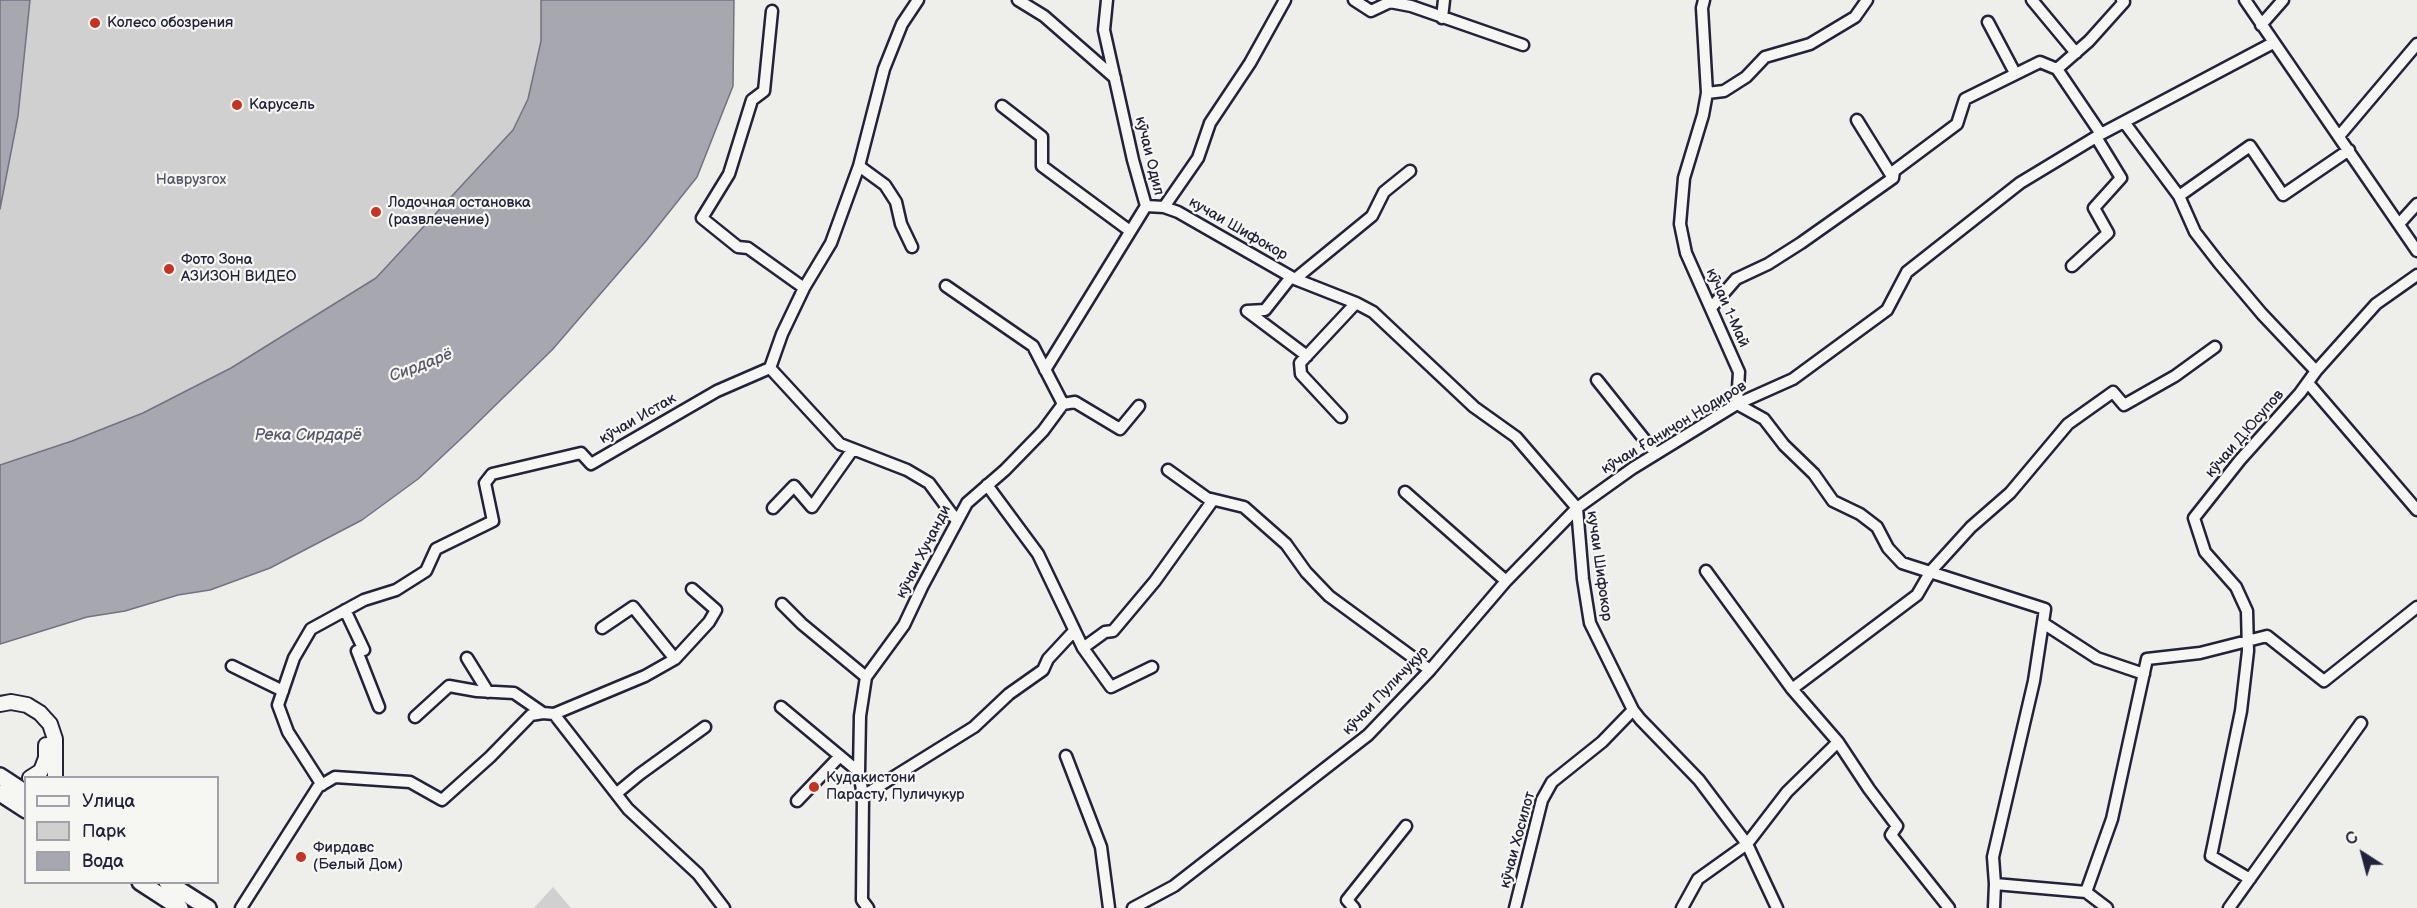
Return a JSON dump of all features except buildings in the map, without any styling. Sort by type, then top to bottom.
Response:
[{"type":"highway","points":[[13,782],[24,807]]},
{"type":"highway","points":[[0,808],[24,811]]},
{"type":"highway","points":[[143,884],[180,908]]},
{"type":"highway","points":[[170,884],[208,908]]},
{"type":"main road","points":[[0,704],[11,702],[27,705],[40,713],[50,724],[55,739],[55,776]]},
{"type":"main road","points":[[0,710],[24,711],[38,719],[42,725],[46,758],[41,771],[28,776]]},
{"type":"street","points":[[918,0],[902,24],[884,69],[859,166],[831,243],[804,288],[782,334],[770,368],[840,444],[907,470],[929,483],[957,521]]},
{"type":"street","points":[[1018,0],[1044,16],[1115,78]]},
{"type":"street","name":"кӯчаи Одил","points":[[1107,0],[1104,30],[1133,160],[1146,206],[1164,207],[1198,158],[1210,123],[1250,63],[1286,0]]},
{"type":"street","points":[[1354,0],[1371,11],[1390,2],[1411,6],[1523,45]]},
{"type":"street","points":[[1442,18],[1444,0]]},
{"type":"street","name":"кӯчаи 1-Май","points":[[1704,0],[1702,8],[1707,93],[1703,115],[1684,178],[1680,224],[1686,253],[1738,372],[1737,404]]},
{"type":"street","points":[[1707,93],[1724,91],[1746,77],[1765,57],[1810,44],[1856,17],[1867,0]]},
{"type":"street","points":[[2032,0],[2076,52]]},
{"type":"street","points":[[2057,69],[2089,41],[2124,2],[2122,0]]},
{"type":"street","points":[[2245,0],[2319,110],[2340,135],[2417,251]]},
{"type":"street","points":[[2261,25],[2283,0]]},
{"type":"street","points":[[772,11],[764,91],[752,100],[729,174],[702,218],[738,247],[748,248],[804,288]]},
{"type":"street","points":[[1988,22],[2015,73]]},
{"type":"street","name":"кӯчаи Ғаниҷон Нодиров","points":[[1577,508],[1656,454],[1737,404],[1793,379],[1887,310],[1907,272],[2020,183],[2098,136],[2273,43]]},
{"type":"street","points":[[2340,135],[2417,44]]},
{"type":"street","points":[[1711,308],[1736,279],[1785,254],[1893,178],[1894,171],[1957,124],[1965,99],[2040,62],[2057,69],[2121,178],[2094,208],[2108,233],[2072,266]]},
{"type":"street","points":[[1002,106],[1042,137],[1042,166],[1130,231]]},
{"type":"street","points":[[1857,120],[1893,178]]},
{"type":"street","points":[[2124,122],[2179,196],[2195,232],[2262,314],[2316,371]]},
{"type":"street","points":[[2179,196],[2250,146],[2283,195],[2349,150]]},
{"type":"street","points":[[859,166],[885,185],[896,202],[899,217],[912,247]]},
{"type":"street","points":[[1307,356],[1247,311],[1265,310],[1293,278],[1372,216],[1384,192],[1410,171]]},
{"type":"street","points":[[2399,224],[2417,204]]},
{"type":"street","points":[[1045,370],[1146,206]]},
{"type":"street","name":"кучаи Шифокор","points":[[1164,207],[1178,212],[1293,278],[1373,312],[1474,407],[1516,437],[1577,508],[1583,579],[1590,622],[1633,710],[1699,780],[1747,844],[1777,908]]},
{"type":"street","name":"кӯчаи Д.Юсупов","points":[[2250,879],[2211,856],[2241,711],[2248,640],[2247,611],[2236,587],[2205,552],[2194,518],[2240,460],[2376,304],[2417,275]]},
{"type":"street","points":[[946,286],[1033,346],[1063,405],[1076,402],[1120,429],[1139,406]]},
{"type":"street","points":[[1341,417],[1301,374],[1300,363],[1356,303]]},
{"type":"street","points":[[1792,689],[1917,596],[1931,571],[1971,527],[2010,493],[2068,424],[2113,392],[2124,405],[2175,376],[2215,347]]},
{"type":"street","name":"кӯчаи Истак","points":[[322,784],[288,732],[278,705],[294,658],[311,629],[364,600],[396,590],[426,571],[436,549],[492,521],[485,483],[492,474],[581,453],[591,464],[717,391],[770,368]]},
{"type":"street","points":[[1597,380],[1656,454]]},
{"type":"street","points":[[2308,383],[2417,510]]},
{"type":"street","points":[[1737,404],[1764,419],[1784,445],[1814,474],[1833,501],[1860,514],[1877,526],[1888,548],[1902,563],[2045,609],[2034,681],[1993,857],[1994,908]]},
{"type":"street","name":"кӯчаи Хуҷанди","points":[[868,908],[862,900],[862,796],[859,772],[860,716],[866,677],[904,625],[922,586],[967,503],[1005,470],[1043,431],[1063,405]]},
{"type":"street","points":[[773,508],[794,486],[812,507],[853,449]]},
{"type":"street","points":[[1168,470],[1213,500],[1244,507],[1286,544],[1306,572],[1329,596],[1430,670]]},
{"type":"street","points":[[987,485],[1038,554],[1083,648],[1111,687],[1152,667]]},
{"type":"street","points":[[1404,492],[1506,580]]},
{"type":"street","points":[[1083,648],[1104,632],[1113,631],[1155,581],[1213,500]]},
{"type":"street","name":"кӯчаи Пуличуқур","points":[[1133,908],[1174,886],[1368,735],[1430,670],[1506,580],[1577,508]]},
{"type":"street","points":[[1706,571],[1792,689],[1838,742],[1897,826],[1891,835],[1949,908]]},
{"type":"street","points":[[241,908],[322,784],[335,777],[410,782],[442,800],[490,757],[531,715],[554,714],[645,676],[675,659],[709,622],[716,610],[692,589]]},
{"type":"street","points":[[782,604],[802,624],[866,677]]},
{"type":"street","points":[[602,628],[633,607],[675,659]]},
{"type":"street","points":[[2086,892],[2112,819],[2147,659],[2200,653],[2267,636],[2324,681],[2417,607]]},
{"type":"street","points":[[345,610],[364,650],[357,651],[379,707]]},
{"type":"street","points":[[2043,623],[2097,658],[2144,674]]},
{"type":"street","points":[[862,796],[974,727],[1009,694],[1043,670],[1048,659],[1074,631]]},
{"type":"street","points":[[467,658],[488,692]]},
{"type":"street","points":[[232,666],[283,691]]},
{"type":"street","points":[[415,717],[449,686],[514,693],[543,713]]},
{"type":"street","points":[[781,707],[859,772]]},
{"type":"street","name":"кӯчаи Хосилот","points":[[1515,908],[1542,800],[1552,782],[1602,742],[1633,710]]},
{"type":"street","points":[[554,714],[628,809],[698,874],[724,908]]},
{"type":"street","points":[[2229,908],[2361,723]]},
{"type":"street","points":[[617,793],[705,727]]},
{"type":"street","points":[[1682,908],[1698,879],[1747,844],[1787,792],[1838,742]]},
{"type":"street","points":[[797,801],[840,756]]},
{"type":"street","points":[[1066,756],[1101,847],[1102,869],[1109,908]]},
{"type":"street","points":[[1354,908],[1347,900],[1406,826]]},
{"type":"street","points":[[1995,884],[2086,892],[2107,908]]},
{"type":"green space","name":"Наврузгох","points":[[30,0],[541,0],[541,41],[528,99],[513,130],[376,278],[231,368],[143,413],[72,441],[0,465],[0,209],[18,116]]},
{"type":"green space","points":[[553,887],[571,908],[534,908]]},
{"type":"water","points":[[0,0],[30,0],[18,116],[0,209]]},
{"type":"water","name":"Река Сирдарё","points":[[541,0],[734,0],[733,86],[697,177],[646,241],[552,350],[418,479],[362,520],[270,568],[210,590],[178,595],[125,611],[87,617],[0,644],[0,465],[72,441],[143,413],[231,368],[376,278],[513,130],[528,99],[541,41]]},
{"type":"place","name":"Колесо обозрения","points":[[95,23]]},
{"type":"place","name":"Карусель","points":[[237,105]]},
{"type":"place","name":"Лодочная остановка (развлечение)","points":[[376,212]]},
{"type":"place","name":"Фото Зона АЗИЗОН ВИДЕО","points":[[169,269]]},
{"type":"place","name":"Кудакистони Парасту, Пуличукур","points":[[814,787]]},
{"type":"place","name":"Фирдавс (Белый Дом)","points":[[301,857]]},
{"type":"water label","name":"Сирдарё","points":[[421,366]]}]
